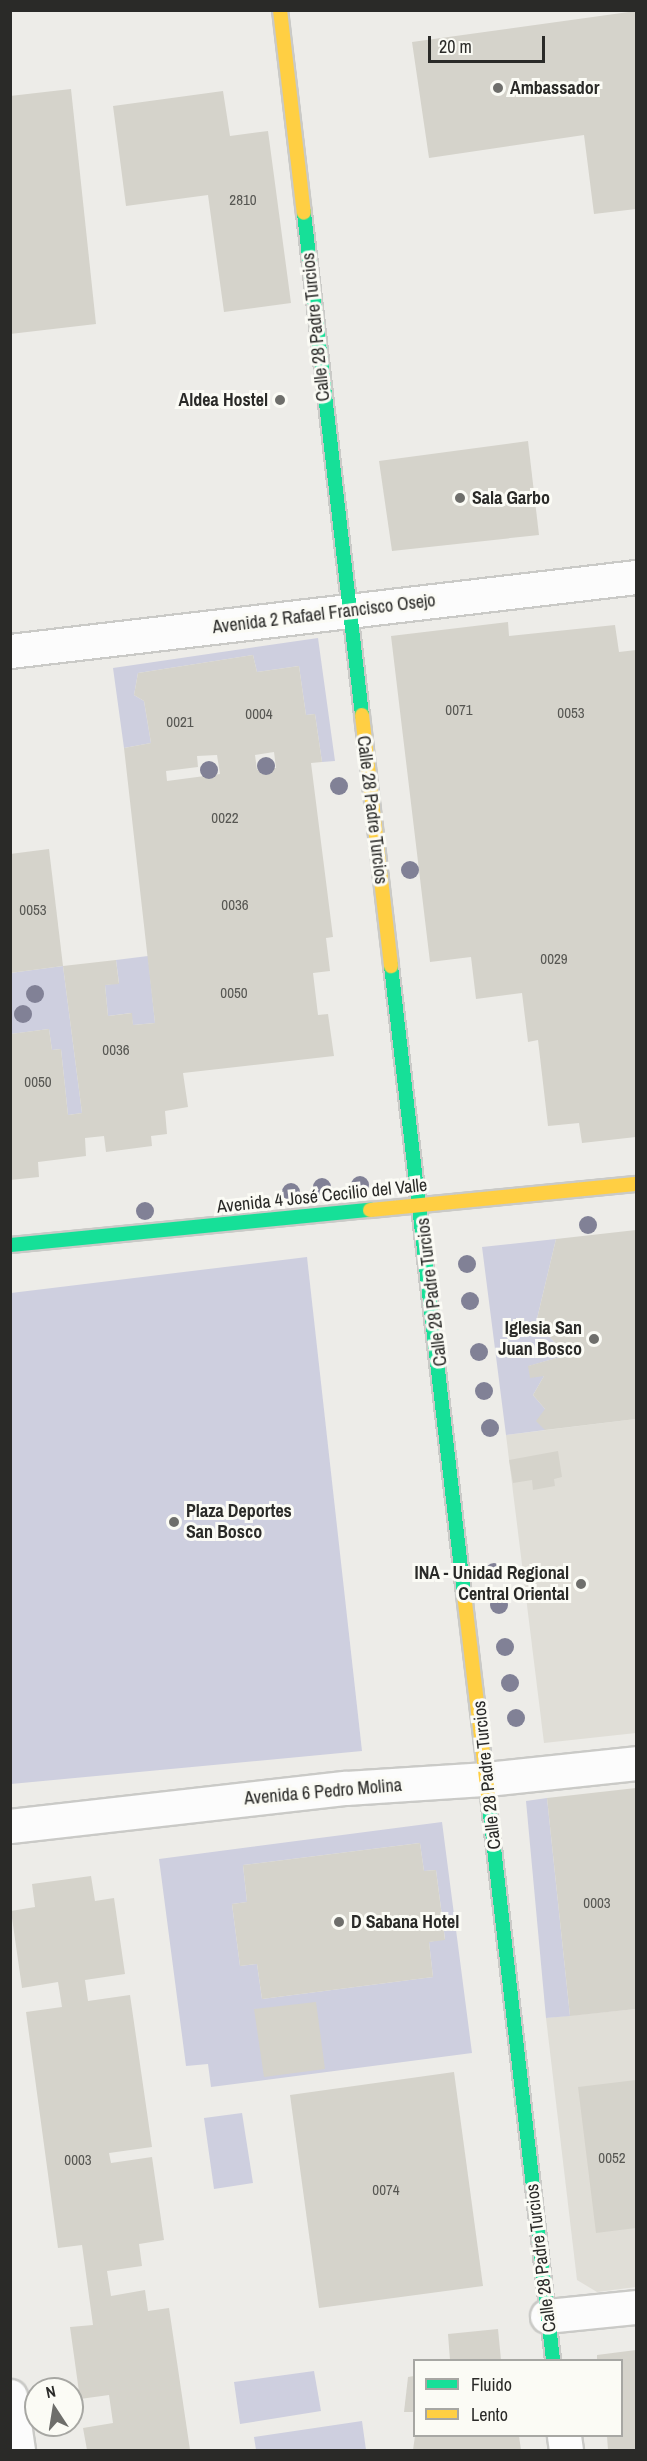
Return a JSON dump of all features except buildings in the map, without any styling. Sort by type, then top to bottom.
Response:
[{"type":"street","name":"Calle 28 Padre Turcios","points":[[280,10],[348,611],[422,1205],[553,2359]]},
{"type":"street","name":"Avenida 2 Rafael Francisco Osejo","points":[[10,651],[636,577]]},
{"type":"street","name":"Avenida 4 José Cecilio del Valle","points":[[10,1245],[636,1184]]},
{"type":"street","name":"Avenida 6 Pedro Molina","points":[[10,1826],[346,1788],[487,1779],[636,1763]]},
{"type":"street","points":[[547,2316],[636,2307]]},
{"type":"street","points":[[10,2396],[18,2451]]},
{"type":"shaded area","points":[[318,638],[335,761],[322,762],[315,714],[306,715],[299,666],[257,672],[253,655],[138,673],[134,695],[144,701],[151,743],[124,748],[113,668]]},
{"type":"shaded area","points":[[148,956],[155,1023],[133,1025],[131,1013],[108,1016],[105,985],[119,983],[116,960]]},
{"type":"shaded area","points":[[63,966],[82,1113],[68,1115],[61,1049],[52,1050],[49,1029],[11,1034],[10,973]]},
{"type":"shaded area","points":[[556,1239],[536,1323],[567,1355],[529,1366],[544,1376],[533,1395],[545,1409],[545,1430],[506,1435],[482,1247]]},
{"type":"shaded area","name":"Plaza Deportes San Bosco","points":[[307,1257],[362,1751],[11,1784],[11,1293]]},
{"type":"shaded area","name":"INA - Unidad Regional Central Oriental","points":[[636,1419],[636,1733],[544,1743],[506,1435]]},
{"type":"shaded area","points":[[547,1798],[570,2016],[546,2018],[526,1801]]},
{"type":"shaded area","points":[[442,1822],[472,2053],[211,2087],[208,2064],[186,2066],[159,1859]],"holes":[[[420,1843],[424,1871],[436,1870],[445,1939],[429,1942],[433,1977],[262,1999],[257,1964],[240,1966],[232,1904],[247,1902],[243,1865]]]},
{"type":"shaded area","points":[[636,2009],[636,2287],[597,2292],[577,2280],[546,2018]]},
{"type":"shaded area","points":[[242,2113],[253,2183],[214,2189],[204,2118]]},
{"type":"shaded area","points":[[314,2371],[321,2411],[240,2424],[234,2382]]},
{"type":"shaded area","points":[[362,2421],[366,2450],[256,2450],[254,2437]]},
{"type":"traffic: fast","points":[[304,213],[362,715]]},
{"type":"traffic: fast","points":[[391,966],[464,1594]]},
{"type":"traffic: fast","points":[[10,1245],[370,1210]]},
{"type":"traffic: fast","points":[[489,1805],[553,2359]]},
{"type":"traffic: slow","points":[[280,10],[304,213]]},
{"type":"traffic: slow","points":[[362,715],[391,966]]},
{"type":"traffic: slow","points":[[370,1210],[636,1184]]},
{"type":"traffic: slow","points":[[464,1594],[489,1805]]},
{"type":"place","name":"Ambassador","points":[[498,88]]},
{"type":"place","name":"Aldea Hostel","points":[[280,400]]},
{"type":"place","name":"Sala Garbo","points":[[460,498]]},
{"type":"place","name":"Iglesia San Juan Bosco","points":[[594,1339]]},
{"type":"place","name":"Plaza Deportes San Bosco","points":[[174,1522]]},
{"type":"place","name":"INA - Unidad Regional Central Oriental","points":[[581,1584]]},
{"type":"place","name":"D Sabana Hotel","points":[[339,1922]]}]
